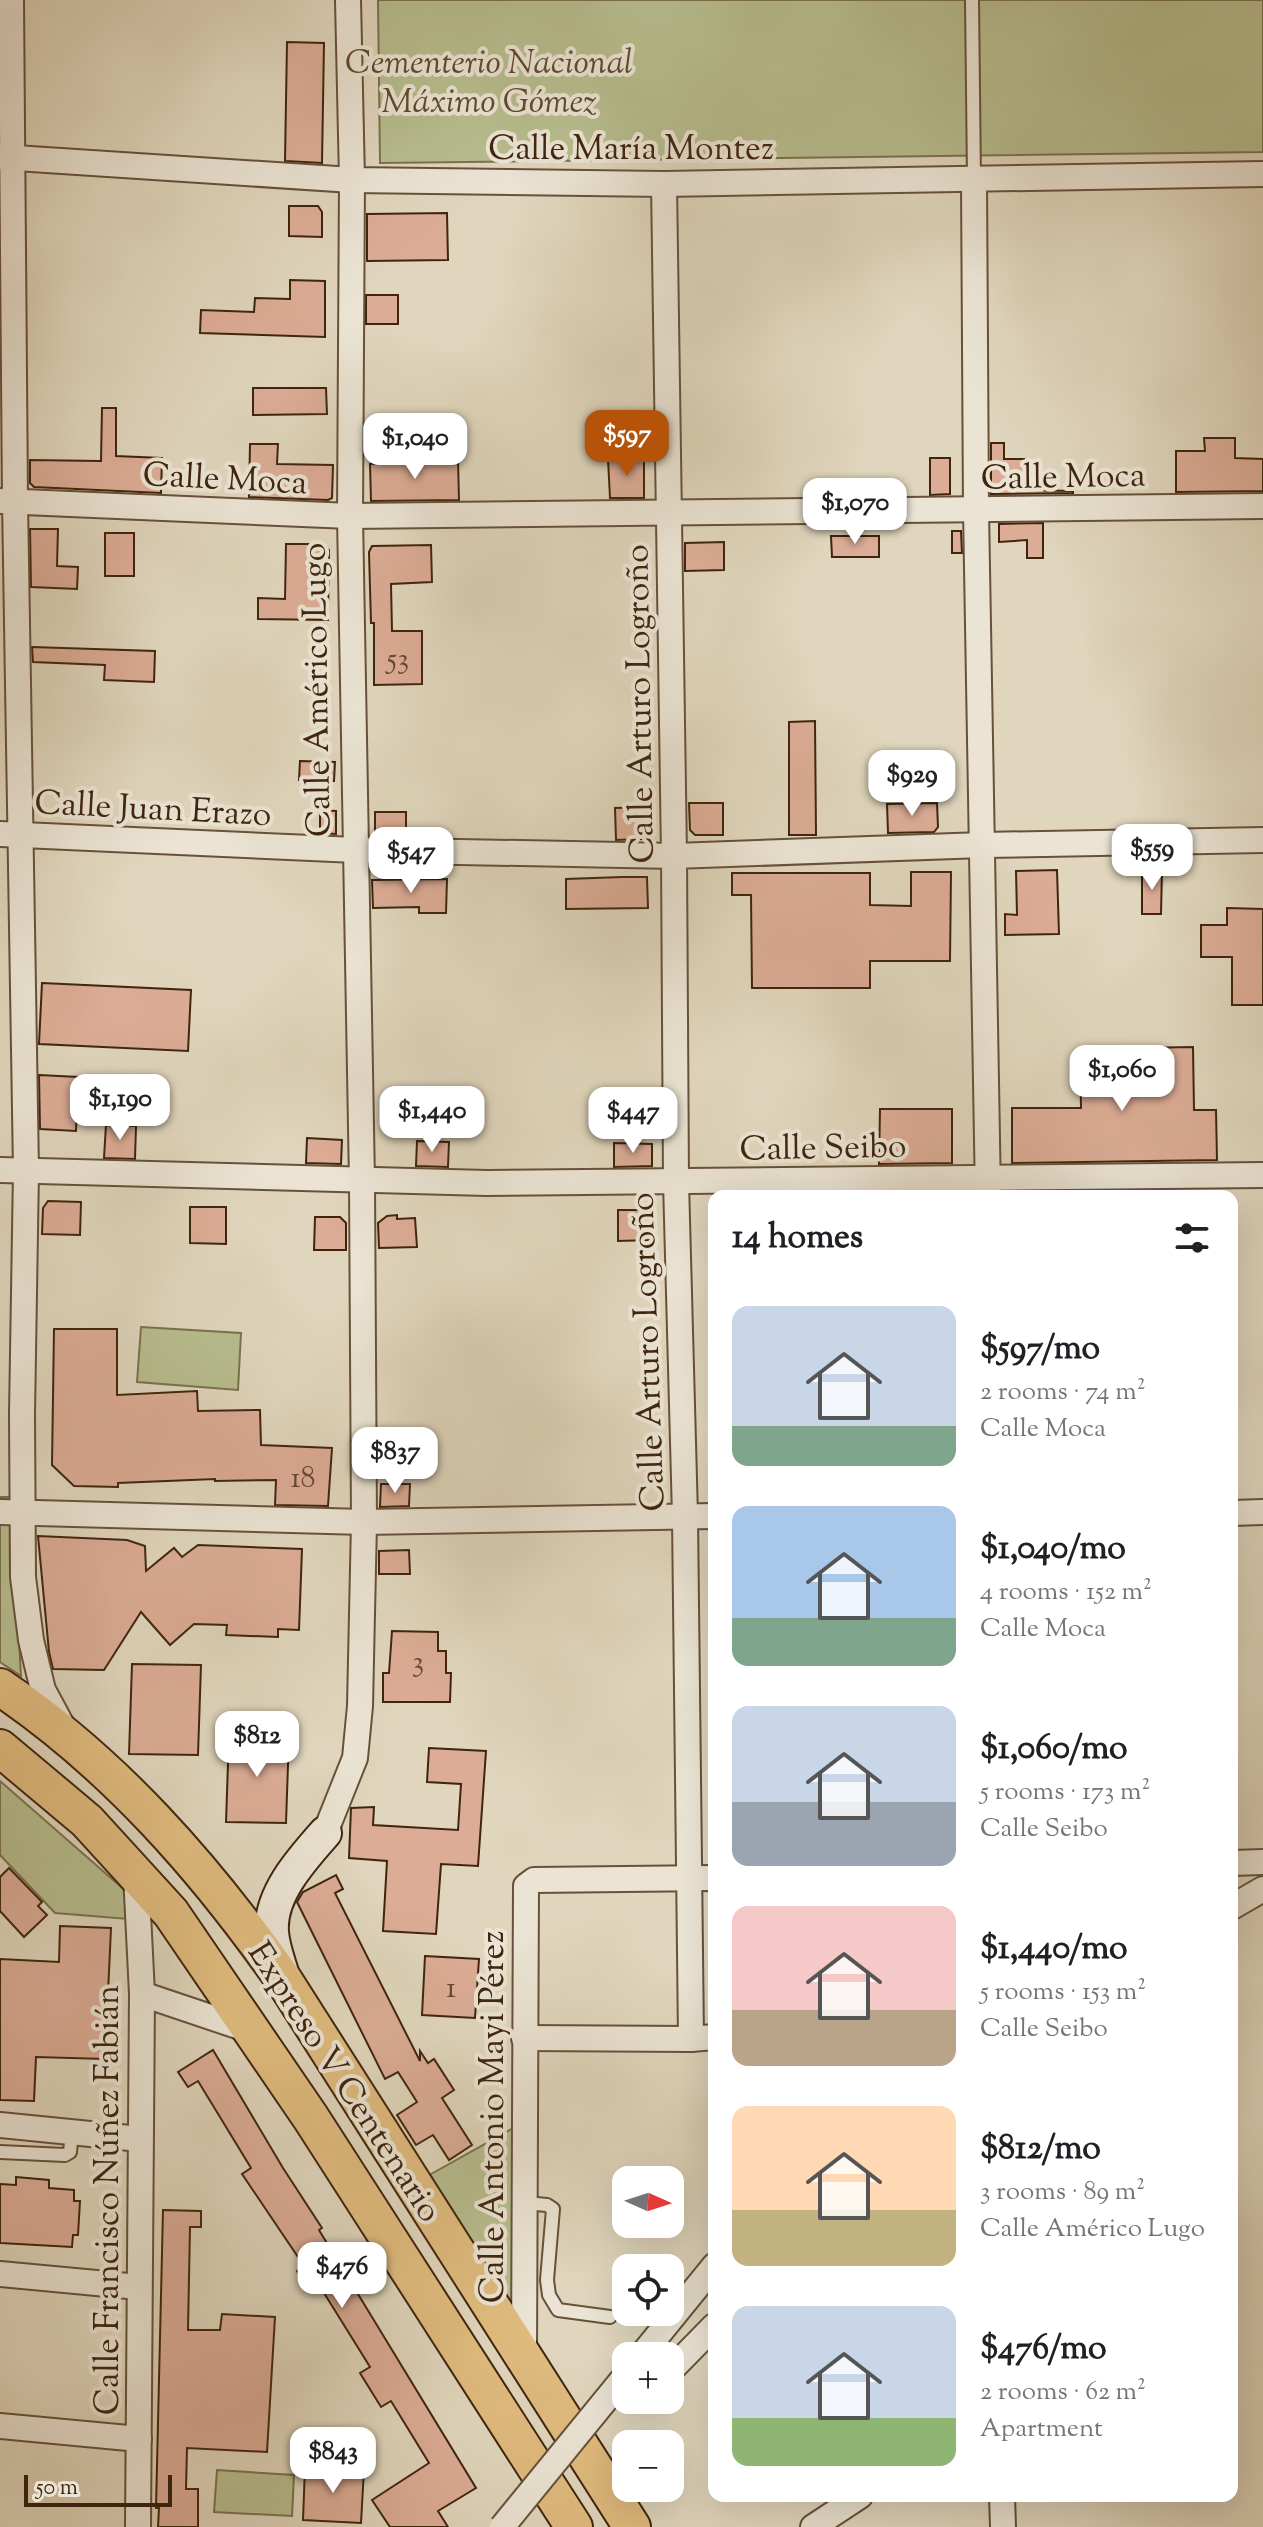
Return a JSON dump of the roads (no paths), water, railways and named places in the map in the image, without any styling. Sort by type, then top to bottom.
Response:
[{"type":"main road","name":"Expreso V Centenario","points":[[0,1687],[71,1741],[134,1797],[227,1902],[283,1979],[632,2527]]},
{"type":"main road","name":"Expreso V Centenario","points":[[0,1748],[87,1821],[171,1913],[320,2131],[574,2527]]},
{"type":"street","points":[[11,0],[6,157],[10,834],[26,1171],[22,1414],[11,1513],[31,1640],[43,1690],[71,1741]]},
{"type":"street","name":"Calle Américo Lugo","points":[[283,1979],[272,1931],[278,1898],[298,1863],[325,1833],[355,1758],[360,1706],[364,1522],[362,1182],[350,516],[352,180],[348,0]]},
{"type":"street","name":"Calle María Montez","points":[[6,157],[352,180],[664,184],[1263,174]]},
{"type":"street","points":[[974,179],[976,510],[988,1187]]},
{"type":"street","name":"Calle Arturo Logroño","points":[[664,184],[676,1182],[685,1516],[689,1879],[702,2038]]},
{"type":"street","name":"Calle Moca","points":[[7,501],[350,516],[1263,506]]},
{"type":"street","name":"Calle Juan Erazo","points":[[10,834],[356,850],[674,856],[983,845],[1263,840]]},
{"type":"street","name":"Calle Seibo","points":[[0,1170],[362,1182],[676,1182],[988,1187],[1263,1175]]},
{"type":"street","points":[[1238,1513],[1263,1512]]},
{"type":"street","points":[[11,1513],[364,1522],[708,1516]]},
{"type":"street","points":[[1238,1863],[1263,1862]]},
{"type":"street","name":"Calle Francisco Núñez Fabián","points":[[136,1874],[142,1994],[138,2527]]},
{"type":"street","points":[[689,1879],[708,1878]]},
{"type":"street","name":"Calle Antonio Mayi Pérez","points":[[524,2357],[526,1886],[534,1880],[689,1879]]},
{"type":"street","points":[[1238,1904],[1263,1889]]},
{"type":"street","points":[[142,1994],[252,2031]]},
{"type":"street","points":[[524,2038],[702,2038]]},
{"type":"street","points":[[1,2132],[72,2132],[140,2139]]},
{"type":"street","points":[[652,2342],[708,2273]]},
{"type":"street","points":[[0,2274],[139,2287]]},
{"type":"street","points":[[684,2357],[708,2332]]},
{"type":"street","points":[[502,2527],[612,2392]]},
{"type":"street","points":[[0,2426],[139,2439]]},
{"type":"street","points":[[813,2527],[851,2502]]},
{"type":"street","points":[[1002,2502],[1003,2527]]},
{"type":"lane","points":[[972,0],[974,179]]},
{"type":"lane","points":[[0,2152],[65,2155],[70,2152],[72,2132]]},
{"type":"lane","points":[[525,2203],[547,2205],[553,2209],[547,2280],[549,2295],[558,2310],[610,2317]]},
{"type":"park label","name":"Cementerio Nacional Máximo Gómez","points":[[489,80]]}]
